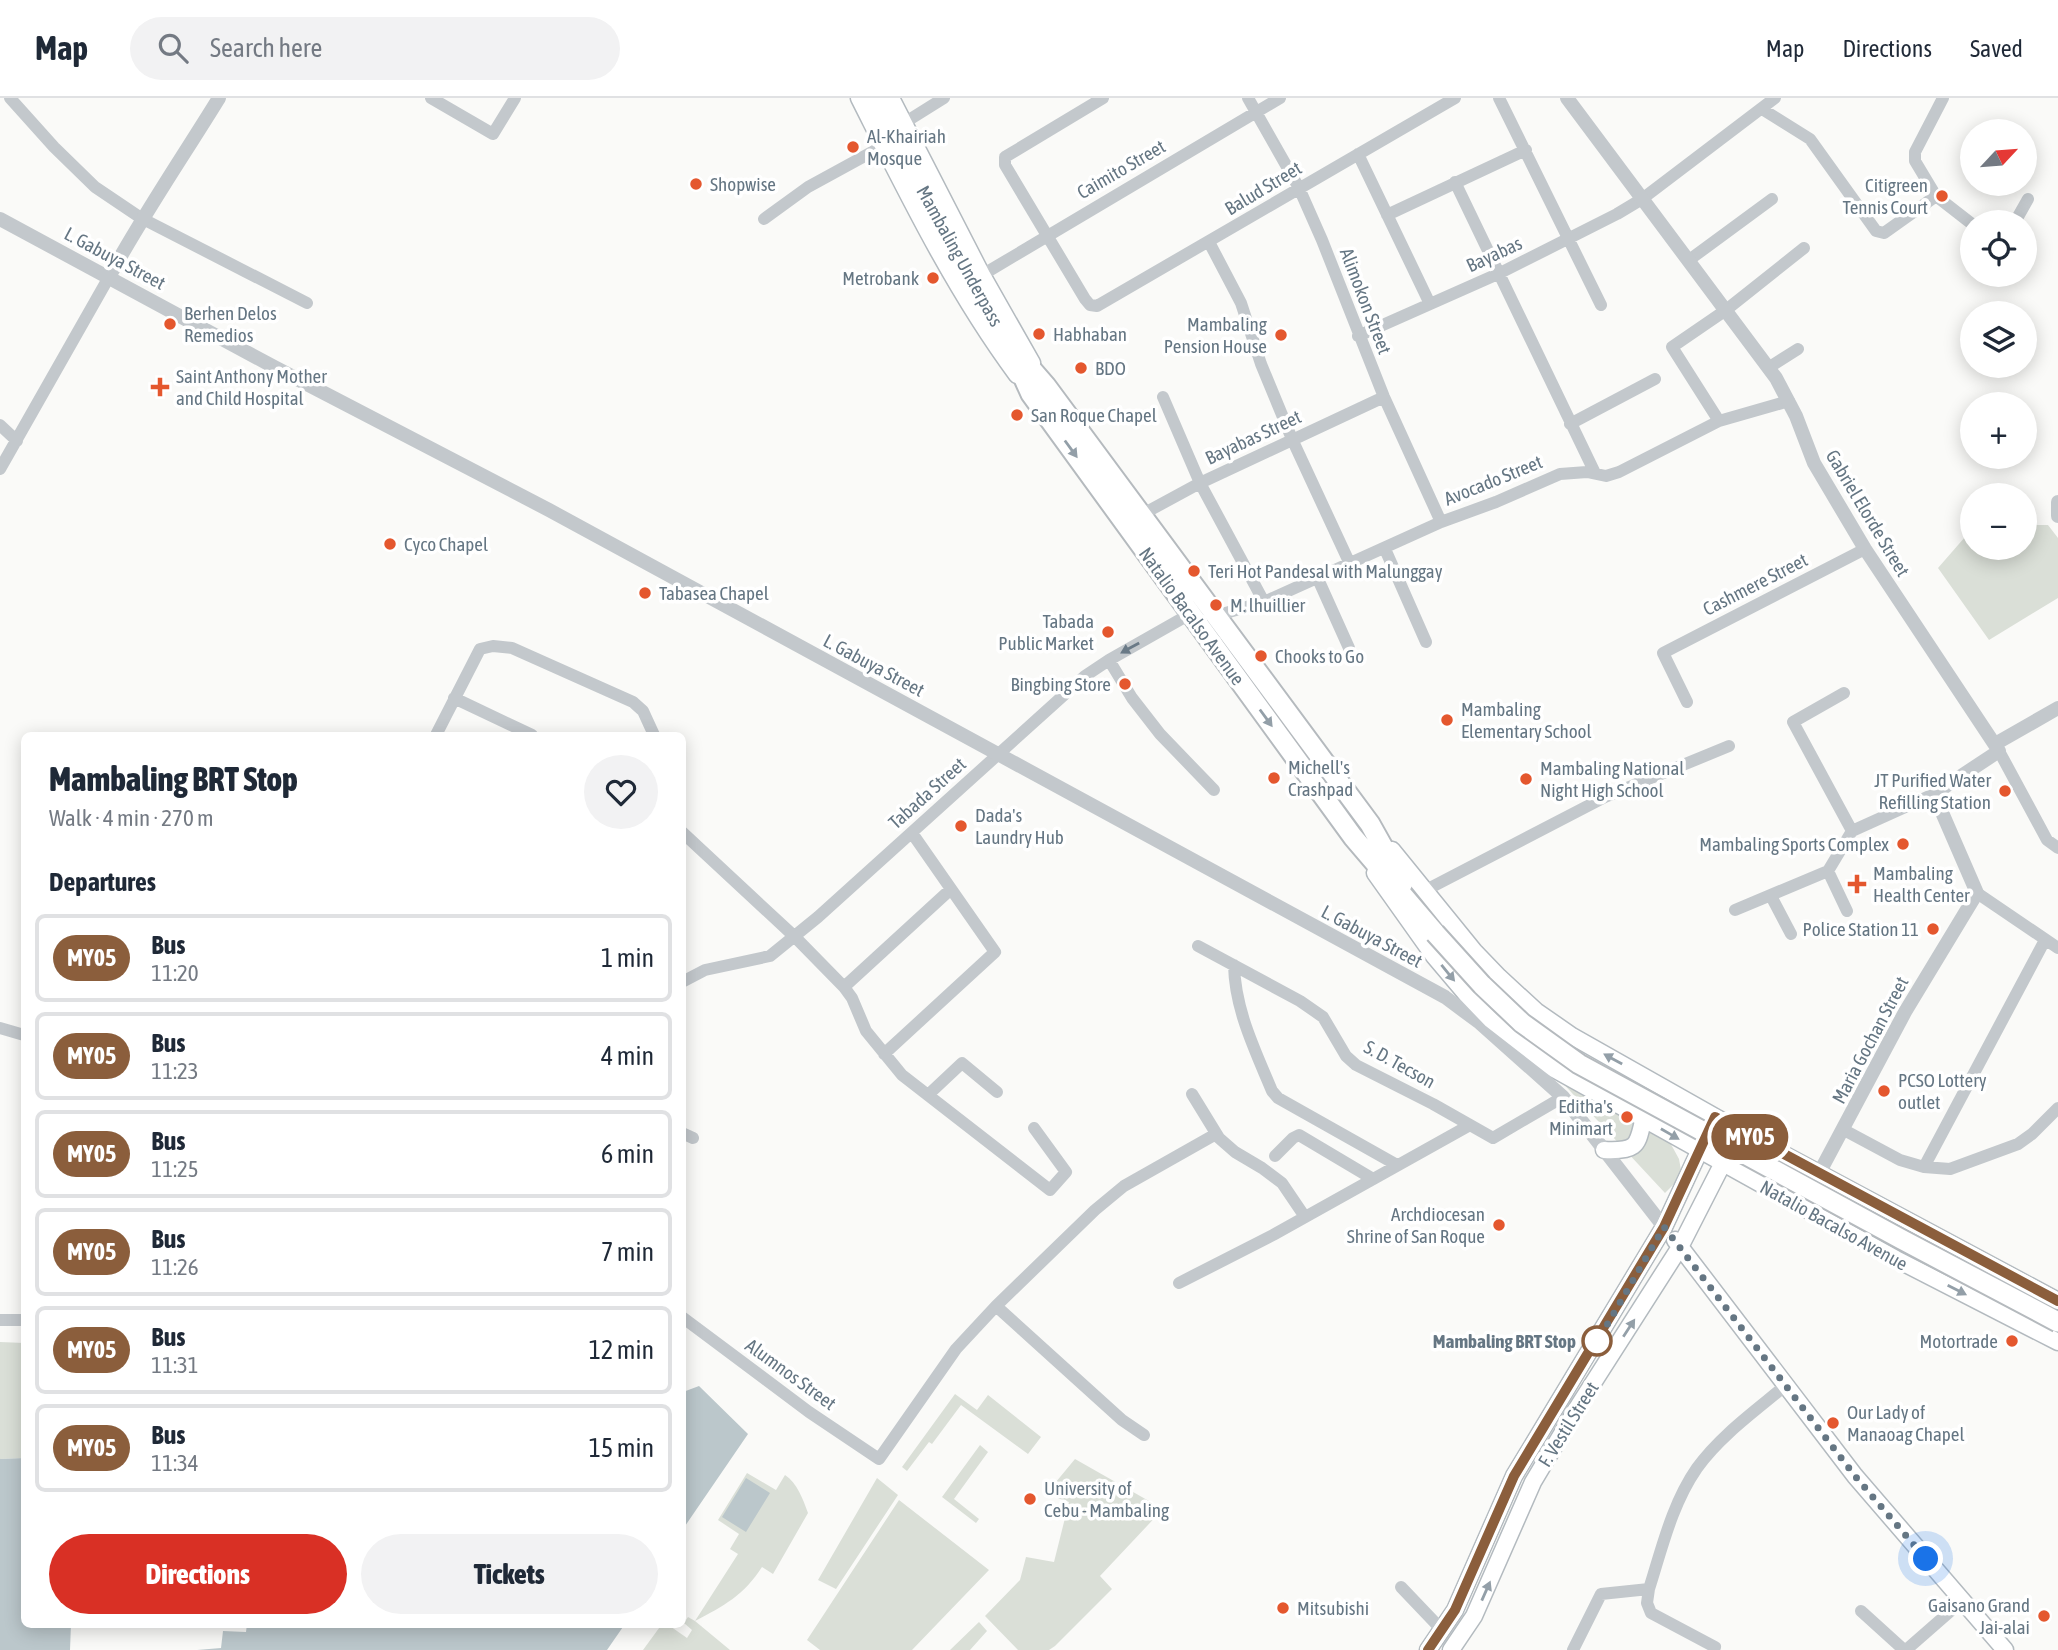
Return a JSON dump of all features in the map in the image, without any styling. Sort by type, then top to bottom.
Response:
[{"type":"main road","name":"Natalio Bacalso Avenue","points":[[859,98],[959,288],[993,343],[1038,390],[1141,515],[1370,824],[1474,951],[1536,1012],[1572,1036],[1740,1131],[2058,1301]]},
{"type":"main road","name":"Mambaling Underpass","points":[[875,98],[969,278],[1006,339]]},
{"type":"main road","name":"Natalio Bacalso Avenue","points":[[891,98],[1012,331],[1038,390]]},
{"type":"main road","name":"Natalio Bacalso Avenue","points":[[1006,339],[1190,614],[1353,838],[1386,890],[1434,956],[1490,1020],[1554,1069],[1800,1207],[2058,1342]]},
{"type":"main road","name":"Natalio Bacalso Avenue","points":[[1370,824],[1402,882],[1435,933]]},
{"type":"main road","name":"Natalio Bacalso Avenue","points":[[1353,838],[1435,933]]},
{"type":"main road","points":[[1435,933],[1482,985],[1522,1023],[1579,1064],[2058,1321]]},
{"type":"main road","points":[[1604,1150],[1622,1150],[1633,1145],[1642,1133],[1644,1118],[1651,1104],[1657,1100],[1679,1097]]},
{"type":"main road","name":"F. Vestil Street","points":[[1428,1650],[1465,1588],[1514,1476],[1664,1227],[1715,1117]]},
{"type":"main road","name":"F. Vestil Street","points":[[1451,1650],[1474,1616],[1525,1497],[1546,1459],[1680,1247],[1740,1131]]},
{"type":"main road","points":[[1664,1227],[1855,1476],[2005,1650]]},
{"type":"street","points":[[0,469],[141,218],[219,98]]},
{"type":"street","points":[[432,98],[493,134],[515,98]]},
{"type":"street","points":[[904,123],[944,98]]},
{"type":"street","points":[[1045,235],[1004,165],[1005,158],[1103,98]]},
{"type":"street","name":"Alimokon Street","points":[[1248,98],[1299,188],[1322,240],[1358,336],[1441,522]]},
{"type":"street","name":"Caimito Street","points":[[982,275],[1045,235],[1280,98]]},
{"type":"street","name":"Balud Street","points":[[1045,235],[1090,305],[1097,306],[1455,98]]},
{"type":"street","points":[[1499,98],[1601,304]]},
{"type":"street","name":"Gabriel Elorde Street","points":[[1567,98],[1768,368],[1789,401],[1814,463],[1865,550],[1997,748],[2047,840],[2058,848]]},
{"type":"street","name":"Bayabas","points":[[1358,336],[1500,273],[1570,239],[1642,199],[1775,98]]},
{"type":"street","points":[[1943,98],[1914,156],[1936,196],[1960,215]]},
{"type":"street","points":[[13,99],[95,187],[141,218],[307,303]]},
{"type":"street","points":[[1762,108],[1810,139],[1876,231],[1884,233],[1936,196]]},
{"type":"street","points":[[764,219],[808,187],[883,146]]},
{"type":"street","points":[[1387,215],[1527,150]]},
{"type":"street","points":[[1358,154],[1430,304]]},
{"type":"street","points":[[1455,182],[1595,473]]},
{"type":"street","points":[[1689,260],[1772,199]]},
{"type":"street","points":[[2022,210],[2028,199]]},
{"type":"street","name":"L. Gabuya Street","points":[[0,219],[276,369],[549,510],[1445,997],[1489,1031],[1563,1097],[1664,1227]]},
{"type":"street","points":[[1209,242],[1241,303],[1261,364],[1292,439],[1350,565]]},
{"type":"street","points":[[1719,421],[1672,347],[1726,310],[1804,248]]},
{"type":"street","points":[[1768,368],[1798,349]]},
{"type":"street","points":[[1570,424],[1655,379]]},
{"type":"street","points":[[1163,397],[1200,483],[1264,602]]},
{"type":"street","name":"Bayabas Street","points":[[1141,515],[1200,483],[1384,397]]},
{"type":"street","name":"Avocado Street","points":[[1215,616],[1264,602],[1385,550],[1441,522],[1560,474],[1606,475],[1619,472],[1719,421],[1789,401]]},
{"type":"street","points":[[0,425],[17,441]]},
{"type":"street","points":[[2058,502],[2058,516]]},
{"type":"street","points":[[1385,550],[1426,642]]},
{"type":"street","name":"Cashmere Street","points":[[1686,702],[1663,653],[1865,550]]},
{"type":"street","points":[[1318,579],[1349,648]]},
{"type":"street","name":"Tabada Street","points":[[686,980],[705,970],[770,957],[1085,676],[1190,614]]},
{"type":"street","points":[[437,732],[480,649],[493,646],[512,648],[633,702],[643,711],[653,732]]},
{"type":"street","points":[[1109,660],[1132,698],[1160,734],[1214,790]]},
{"type":"street","points":[[1844,693],[1793,722],[1852,831]]},
{"type":"street","points":[[454,698],[526,732]]},
{"type":"street","points":[[1735,910],[1828,871],[1852,831],[1934,794],[2058,708]]},
{"type":"street","points":[[1424,891],[1605,797],[1729,746]]},
{"type":"street","points":[[1934,794],[1977,893],[2058,948]]},
{"type":"street","points":[[884,1054],[995,952],[912,833]]},
{"type":"street","points":[[686,836],[795,937],[844,987],[852,998],[866,1031],[902,1074],[1050,1190],[1066,1172],[1034,1128]]},
{"type":"street","points":[[1828,871],[1847,911]]},
{"type":"street","points":[[844,987],[951,889]]},
{"type":"street","name":"Maria Gochan Street","points":[[1800,1207],[1844,1130],[1905,1012],[1977,893]]},
{"type":"street","points":[[1771,896],[1791,934]]},
{"type":"street","points":[[1924,1167],[2045,940]]},
{"type":"street","name":"S. D. Tecson","points":[[1198,946],[1300,1001],[1323,1017],[1346,1056],[1356,1065],[1493,1138],[1563,1097]]},
{"type":"street","points":[[1234,965],[1235,990],[1272,1091],[1278,1098],[1397,1166]]},
{"type":"street","points":[[0,1028],[21,1034]]},
{"type":"street","points":[[929,1094],[962,1063],[997,1092]]},
{"type":"street","points":[[1192,1094],[1216,1134],[1234,1152],[1282,1183],[1305,1217]]},
{"type":"street","points":[[1844,1130],[1900,1160],[1924,1167],[1950,1170],[2018,1144],[2058,1108]]},
{"type":"street","points":[[1180,1283],[1470,1125]]},
{"type":"street","points":[[1144,1435],[1122,1420],[996,1306],[1095,1210],[1124,1186],[1216,1134]]},
{"type":"street","points":[[1275,1156],[1299,1135],[1373,1179]]},
{"type":"street","name":"Alumnos Street","points":[[686,1320],[809,1412],[879,1458],[956,1349],[996,1306]]},
{"type":"street","points":[[0,1320],[21,1320]]},
{"type":"street","points":[[1714,1650],[1715,1647],[1651,1613],[1647,1603],[1649,1589],[1675,1509],[1698,1466],[1722,1440],[1785,1386]]},
{"type":"street","points":[[1401,1587],[1442,1630]]},
{"type":"street","points":[[1573,1650],[1601,1594],[1649,1589]]},
{"type":"street","points":[[1861,1611],[1905,1650],[1962,1601]]},
{"type":"shaded area","points":[[2037,525],[2048,525],[2058,538],[2058,598],[1989,640],[1938,568],[1960,543],[1960,560],[2037,560]]},
{"type":"shaded area","points":[[1558,1078],[1667,1137],[1679,1159],[1682,1176],[1665,1193]]},
{"type":"shaded area","points":[[0,1342],[21,1343],[21,1458],[0,1459]]},
{"type":"shaded area","points":[[699,1386],[748,1434],[686,1525],[686,1391]]},
{"type":"shaded area","points":[[955,1394],[977,1410],[988,1395],[1041,1437],[1028,1454],[961,1405],[932,1444],[929,1442],[907,1471],[902,1467]]},
{"type":"shaded area","points":[[980,1445],[988,1452],[954,1499],[979,1519],[976,1523],[942,1497]]},
{"type":"shaded area","points":[[21,1458],[21,1628],[71,1628],[70,1650],[0,1650],[0,1459]]},
{"type":"shaded area","points":[[1075,1459],[1163,1509],[1100,1576],[1112,1589],[1055,1646],[1049,1650],[1018,1650],[985,1616],[1020,1580],[1026,1557],[1054,1562],[1069,1502],[1046,1494]]},
{"type":"shaded area","points":[[747,1473],[776,1490],[785,1475],[796,1487],[808,1513],[773,1574],[762,1567],[733,1599],[695,1621],[738,1554],[730,1549],[739,1534],[718,1520]]},
{"type":"shaded area","points":[[746,1478],[770,1493],[746,1532],[722,1517]]},
{"type":"shaded area","points":[[877,1478],[898,1495],[836,1589],[818,1580]]},
{"type":"shaded area","points":[[899,1500],[989,1570],[912,1650],[820,1650],[807,1640]]},
{"type":"shaded area","points":[[688,1617],[730,1650],[643,1650],[659,1628],[673,1628],[687,1638],[692,1630],[686,1625]]},
{"type":"shaded area","points":[[979,1622],[987,1631],[970,1650],[950,1650]]},
{"type":"shaded area","points":[[246,1628],[622,1628],[607,1650],[197,1650],[221,1648],[223,1631],[246,1632]]},
{"type":"bus line","name":"MY05","points":[[1428,1650],[1455,1610],[1514,1476],[1593,1349],[1664,1227],[1715,1117],[2058,1301]]},
{"type":"place","name":"Al-Khairiah Mosque","points":[[853,147]]},
{"type":"place","name":"Shopwise","points":[[696,184]]},
{"type":"place","name":"Citigreen Tennis Court","points":[[1942,196]]},
{"type":"place","name":"Metrobank","points":[[933,278]]},
{"type":"place","name":"Berhen Delos Remedios","points":[[170,324]]},
{"type":"place","name":"Habhaban","points":[[1039,334]]},
{"type":"place","name":"Mambaling Pension House","points":[[1281,335]]},
{"type":"place","name":"BDO","points":[[1081,368]]},
{"type":"place","name":"Saint Anthony Mother and Child Hospital","points":[[160,387]]},
{"type":"place","name":"San Roque Chapel","points":[[1017,415]]},
{"type":"place","name":"Cyco Chapel","points":[[390,544]]},
{"type":"place","name":"Teri Hot Pandesal with Malunggay","points":[[1194,571]]},
{"type":"place","name":"Tabasea Chapel","points":[[645,593]]},
{"type":"place","name":"M. lhuillier","points":[[1216,605]]},
{"type":"place","name":"Tabada Public Market","points":[[1108,632]]},
{"type":"place","name":"Chooks to Go","points":[[1261,656]]},
{"type":"place","name":"Bingbing Store","points":[[1125,684]]},
{"type":"place","name":"Mambaling Elementary School","points":[[1447,720]]},
{"type":"place","name":"Michell's Crashpad","points":[[1274,778]]},
{"type":"place","name":"Mambaling National Night High School","points":[[1526,779]]},
{"type":"place","name":"JT Purified Water Refilling Station","points":[[2005,791]]},
{"type":"place","name":"Dada's Laundry Hub","points":[[961,826]]},
{"type":"place","name":"Mambaling Sports Complex","points":[[1903,844]]},
{"type":"place","name":"Mambaling Health Center","points":[[1857,884]]},
{"type":"place","name":"Police Station 11","points":[[1933,929]]},
{"type":"place","name":"PCSO Lottery outlet","points":[[1884,1091]]},
{"type":"place","name":"Editha's Minimart","points":[[1627,1117]]},
{"type":"place","name":"Archdiocesan Shrine of San Roque","points":[[1499,1225]]},
{"type":"place","name":"Mambaling BRT Stop","points":[[1597,1341]]},
{"type":"place","name":"Motortrade","points":[[2012,1341]]},
{"type":"place","name":"Our Lady of Manaoag Chapel","points":[[1833,1423]]},
{"type":"place","name":"University of Cebu - Mambaling","points":[[1030,1499]]},
{"type":"place","name":"Mitsubishi","points":[[1283,1608]]},
{"type":"place","name":"Gaisano Grand Jai-alai","points":[[2044,1616]]},
{"type":"route","points":[[1597,1341],[1593,1349],[1664,1227],[1855,1476],[1926,1559]]}]
